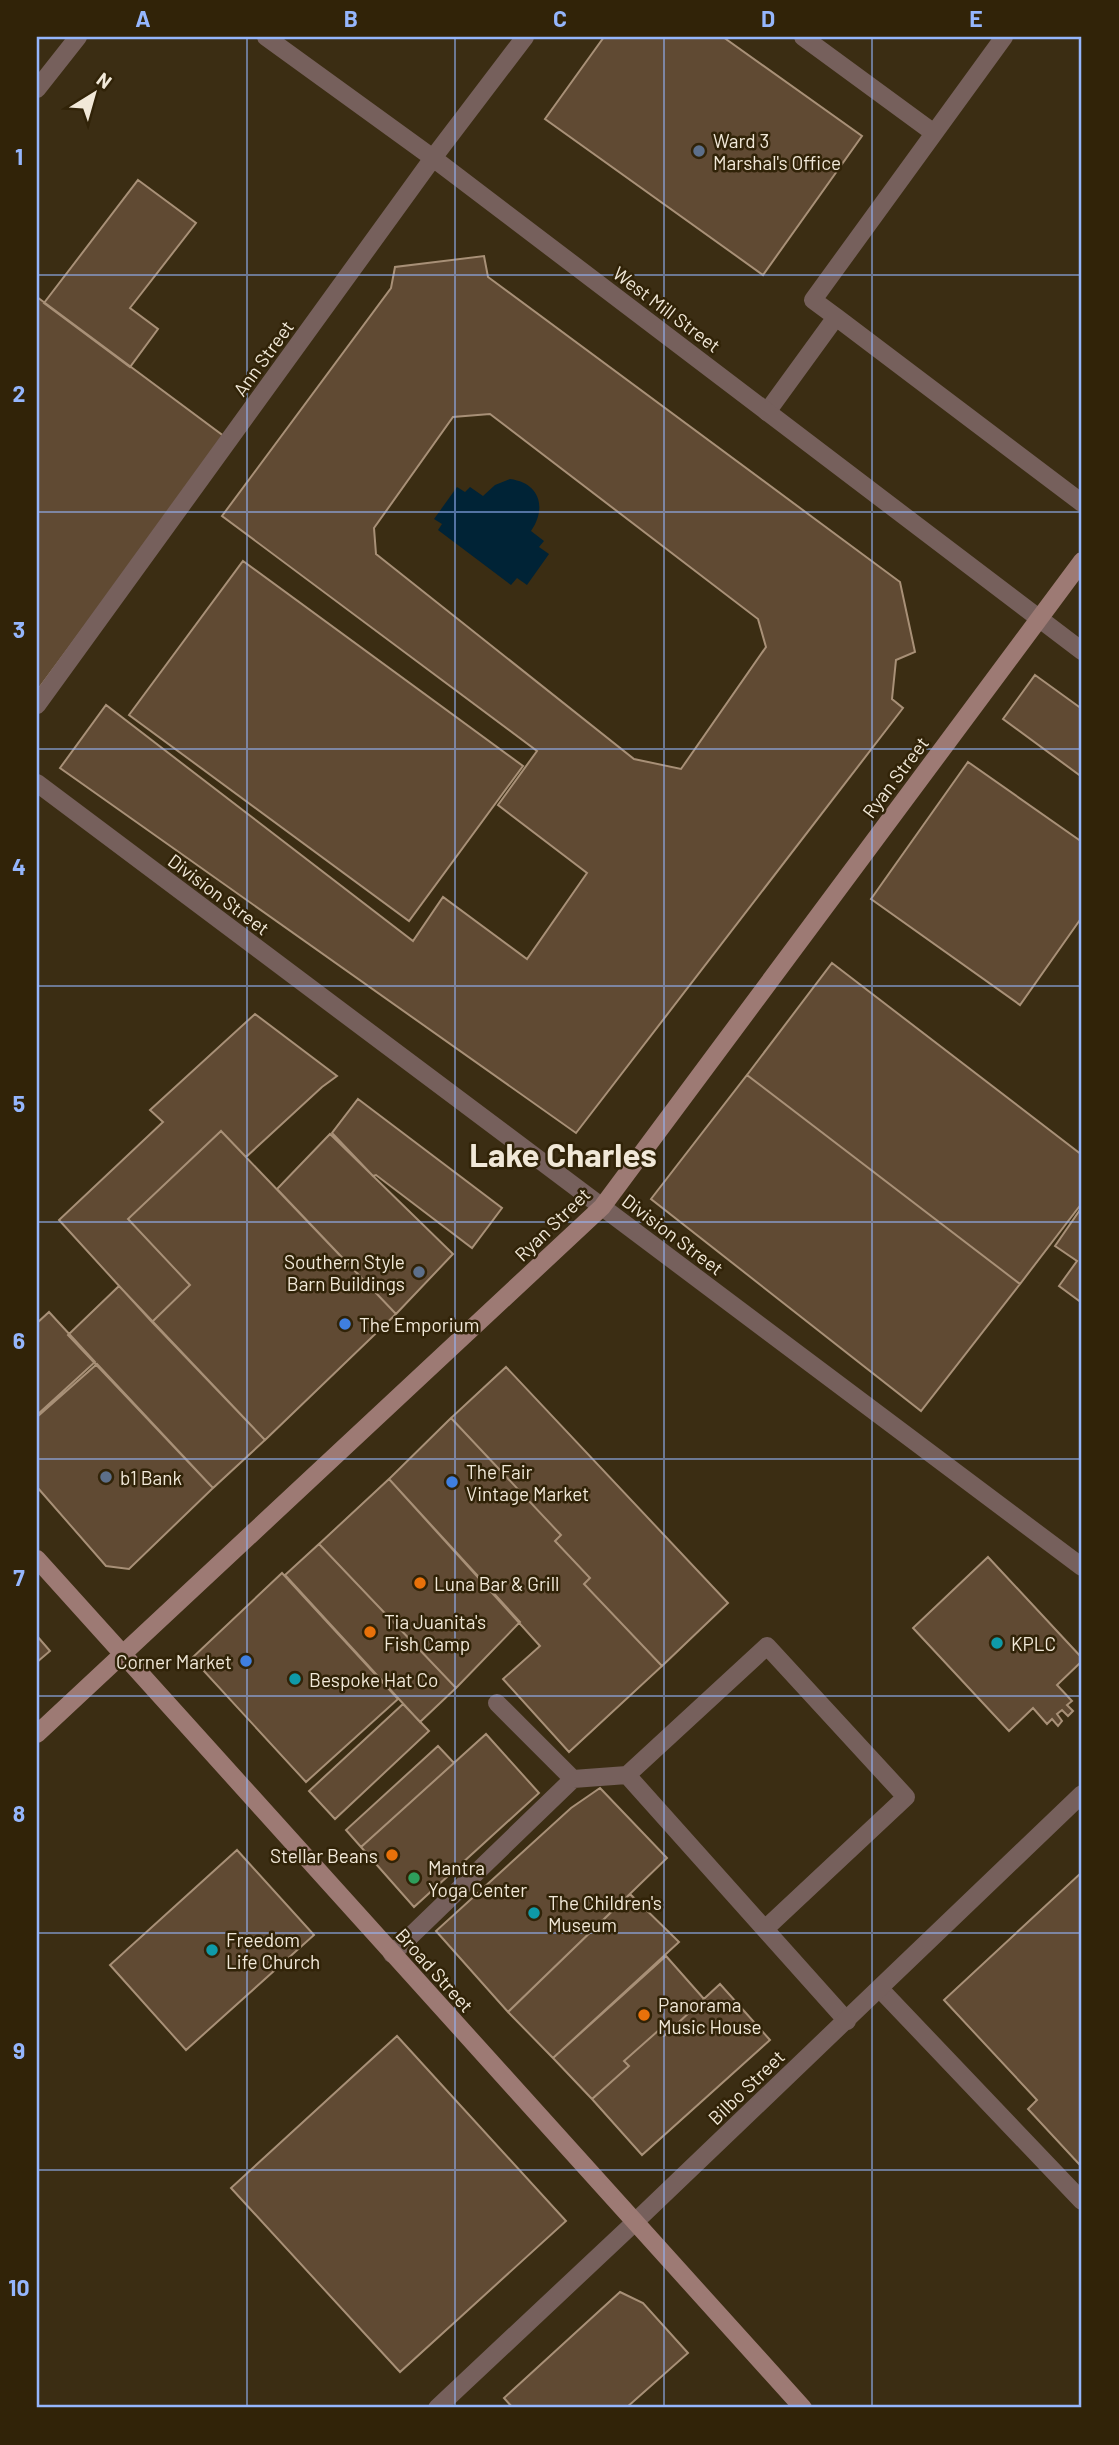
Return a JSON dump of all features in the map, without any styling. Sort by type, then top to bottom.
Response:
[{"type":"main road","name":"Ryan Street","points":[[37,1734],[602,1207],[1082,561]]},
{"type":"main road","name":"Broad Street","points":[[37,1559],[803,2408]]},
{"type":"street","points":[[37,89],[78,37]]},
{"type":"street","name":"West Mill Street","points":[[266,37],[433,159],[1082,651]]},
{"type":"street","name":"Ann Street","points":[[37,705],[433,159],[525,37]]},
{"type":"street","points":[[803,37],[934,133]]},
{"type":"street","points":[[1004,37],[813,300],[1082,503]]},
{"type":"street","points":[[767,412],[835,317]]},
{"type":"street","name":"Division Street","points":[[37,783],[1082,1567]]},
{"type":"street","points":[[392,1954],[573,1779],[627,1775],[767,1646],[906,1797],[765,1929]]},
{"type":"street","points":[[497,1703],[573,1779]]},
{"type":"street","points":[[627,1775],[846,2021]]},
{"type":"street","name":"Bilbo Street","points":[[437,2408],[1082,1794]]},
{"type":"street","points":[[880,1989],[1082,2201]]},
{"type":"water","points":[[510,479],[528,486],[538,498],[539,514],[531,531],[544,541],[539,547],[549,554],[527,585],[517,578],[511,585],[438,530],[442,524],[434,519],[457,487],[465,492],[470,487],[483,496],[495,485]]},
{"type":"building","points":[[604,37],[723,37],[862,136],[763,275],[545,119]]},
{"type":"building","points":[[138,180],[196,223],[130,308],[158,329],[130,367],[44,303]]},
{"type":"building","points":[[484,256],[488,277],[900,582],[915,652],[896,660],[892,699],[903,708],[576,1133],[60,768],[106,705],[413,941],[443,897],[527,959],[587,873],[498,805],[537,751],[222,516],[391,288],[395,267]],"holes":[[[490,414],[758,619],[766,647],[681,769],[634,759],[376,554],[374,528],[453,417]]]},
{"type":"building","points":[[37,297],[225,437],[37,691]]},
{"type":"building","points":[[243,561],[523,766],[409,921],[129,715]]},
{"type":"building","points":[[1035,675],[1082,709],[1082,777],[1003,719]]},
{"type":"building","points":[[968,762],[1082,842],[1082,917],[1020,1005],[871,899]]},
{"type":"building","points":[[832,963],[1082,1155],[1082,1203],[1020,1284],[747,1075]]},
{"type":"building","points":[[255,1014],[337,1076],[246,1157],[221,1131],[128,1219],[190,1285],[152,1322],[59,1220],[163,1122],[150,1110]]},
{"type":"building","points":[[747,1075],[1020,1284],[921,1411],[651,1199]]},
{"type":"building","points":[[358,1099],[502,1208],[472,1248],[376,1175],[373,1176],[332,1133]]},
{"type":"building","points":[[221,1131],[396,1314],[265,1440],[152,1322],[190,1285],[128,1219]]},
{"type":"building","points":[[330,1134],[453,1254],[396,1314],[277,1189]]},
{"type":"building","points":[[1082,1207],[1082,1303],[1059,1286],[1077,1261],[1055,1246]]},
{"type":"building","points":[[119,1286],[265,1440],[213,1488],[68,1335]]},
{"type":"building","points":[[49,1312],[95,1362],[37,1415],[37,1323]]},
{"type":"building","points":[[97,1364],[213,1488],[129,1569],[106,1566],[37,1487],[37,1417]]},
{"type":"building","points":[[506,1367],[728,1603],[662,1666],[584,1584],[590,1578],[555,1541],[561,1535],[451,1418]]},
{"type":"building","points":[[451,1418],[561,1535],[555,1541],[590,1578],[584,1584],[662,1666],[569,1752],[503,1679],[540,1646],[389,1479]]},
{"type":"building","name":"Luna Bar & Grill","points":[[389,1479],[520,1622],[456,1688],[319,1544]]},
{"type":"building","name":"Tia Juanita's Fish Camp","points":[[319,1544],[456,1688],[420,1722],[285,1575]]},
{"type":"building","name":"KPLC","points":[[988,1557],[1082,1658],[1057,1685],[1072,1701],[1067,1705],[1073,1711],[1068,1716],[1062,1710],[1057,1714],[1062,1721],[1058,1726],[1052,1719],[1047,1724],[1033,1708],[1009,1731],[913,1628]]},
{"type":"building","name":"Bespoke Hat Co","points":[[282,1573],[398,1699],[306,1782],[192,1658]]},
{"type":"building","points":[[37,1636],[50,1651],[37,1662]]},
{"type":"building","points":[[403,1704],[429,1731],[335,1819],[309,1791]]},
{"type":"building","points":[[486,1734],[539,1793],[414,1907],[361,1847]]},
{"type":"building","points":[[438,1746],[454,1763],[361,1847],[346,1830]]},
{"type":"building","name":"The Children's Museum","points":[[600,1788],[667,1858],[508,2012],[436,1931],[571,1808]]},
{"type":"building","name":"Freedom Life Church","points":[[237,1850],[314,1935],[186,2050],[110,1965]]},
{"type":"building","points":[[1082,1872],[1082,2161],[1079,2164],[1028,2109],[1037,2100],[944,2000]]},
{"type":"building","points":[[630,1894],[679,1942],[553,2058],[508,2012]]},
{"type":"building","name":"Panorama Music House","points":[[666,1956],[704,1999],[664,2036],[659,2030],[624,2061],[629,2066],[592,2099],[553,2058]]},
{"type":"building","points":[[720,1984],[770,2040],[642,2155],[592,2099],[629,2066],[624,2061],[659,2030],[664,2036]]},
{"type":"building","points":[[397,2036],[566,2221],[400,2372],[231,2188]]},
{"type":"building","points":[[620,2292],[643,2303],[688,2353],[626,2408],[513,2408],[504,2398]]},
{"type":"place","name":"Ward 3 Marshal's Office","points":[[699,151]]},
{"type":"place","name":"Southern Style Barn Buildings","points":[[419,1272]]},
{"type":"place","name":"The Emporium","points":[[345,1324]]},
{"type":"place","name":"b1 Bank","points":[[106,1477]]},
{"type":"place","name":"The Fair Vintage Market","points":[[452,1482]]},
{"type":"place","name":"Luna Bar & Grill","points":[[420,1583]]},
{"type":"place","name":"Tia Juanita's Fish Camp","points":[[370,1632]]},
{"type":"place","name":"KPLC","points":[[997,1643]]},
{"type":"place","name":"Corner Market","points":[[246,1661]]},
{"type":"place","name":"Bespoke Hat Co","points":[[295,1679]]},
{"type":"place","name":"Stellar Beans","points":[[392,1855]]},
{"type":"place","name":"Mantra Yoga Center","points":[[414,1878]]},
{"type":"place","name":"The Children's Museum","points":[[534,1913]]},
{"type":"place","name":"Freedom Life Church","points":[[212,1950]]},
{"type":"place","name":"Panorama Music House","points":[[644,2015]]},
{"type":"district","name":"Lake Charles","points":[[563,1154]]}]
